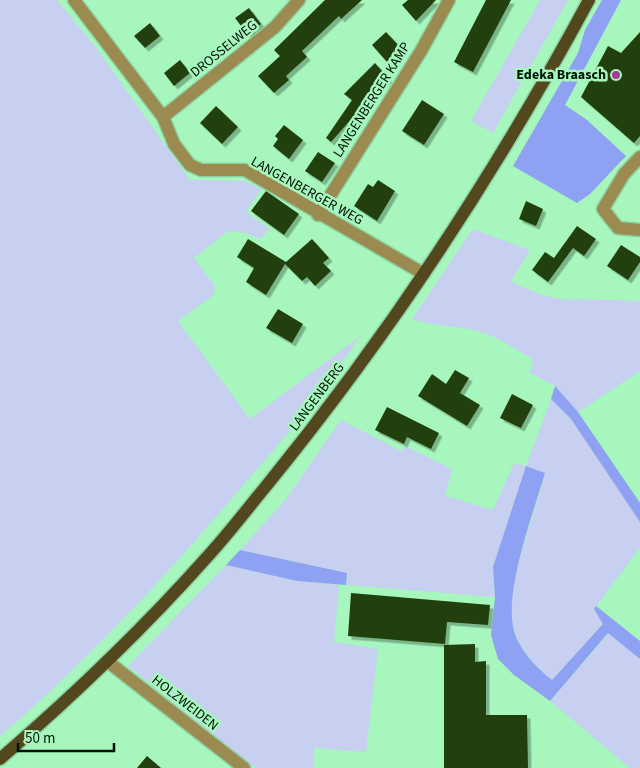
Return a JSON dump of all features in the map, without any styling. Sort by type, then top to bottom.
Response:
[{"type":"main road","name":"LANGENBERG","points":[[0,760],[107,661],[209,556],[305,438],[424,274],[514,135],[589,0]]},
{"type":"street","name":"LANGENBERGER WEG","points":[[74,0],[163,117],[174,144],[190,165],[201,170],[245,170],[424,274]]},
{"type":"street","name":"DROSSELWEG","points":[[163,117],[275,27],[299,0]]},
{"type":"street","name":"LANGENBERGER KAMP","points":[[318,214],[421,51],[448,0]]},
{"type":"street","points":[[640,156],[624,174],[603,209],[618,228],[640,230]]},
{"type":"street","name":"HOLZWEIDEN","points":[[107,661],[244,768]]},
{"type":"shaded area","points":[[0,0],[57,0],[94,45],[190,180],[245,181],[261,189],[246,212],[270,229],[260,239],[246,233],[228,231],[194,258],[215,286],[214,295],[178,321],[250,419],[360,336],[329,381],[296,423],[173,566],[89,654],[0,736]]},
{"type":"shaded area","points":[[540,0],[568,0],[493,133],[471,121]]},
{"type":"shaded area","points":[[602,0],[621,0],[565,105],[587,120],[626,156],[590,194],[577,203],[513,166],[578,53],[585,30]]},
{"type":"shaded area","points":[[473,229],[530,250],[511,281],[542,295],[559,299],[640,301],[640,371],[578,412],[555,386],[530,373],[533,359],[506,343],[477,331],[412,319]]},
{"type":"shaded area","points":[[555,386],[578,412],[640,503],[640,522],[571,419],[551,399]]},
{"type":"shaded area","points":[[551,399],[571,419],[640,522],[640,548],[594,609],[603,624],[552,680],[523,649],[516,636],[512,619],[515,578],[545,473],[527,466],[493,567],[495,597],[346,585],[347,573],[240,550],[286,499],[341,420],[401,451],[405,446],[452,469],[445,496],[493,510],[514,463],[526,466]]},
{"type":"shaded area","points":[[526,466],[545,473],[520,555],[512,601],[512,621],[516,637],[523,650],[536,666],[552,680],[603,624],[594,609],[596,606],[640,641],[640,659],[608,633],[550,701],[514,675],[498,659],[491,635],[495,597],[493,567]]},
{"type":"shaded area","points":[[240,550],[347,573],[346,585],[297,581],[226,565]]},
{"type":"shaded area","points":[[226,565],[297,581],[339,585],[334,642],[378,649],[366,752],[314,748],[313,768],[258,768],[250,765],[128,666]]},
{"type":"shaded area","points":[[609,633],[640,659],[640,768],[630,768],[550,701]]},
{"type":"building","points":[[325,0],[362,0],[341,19],[339,16],[302,51],[307,57],[286,76],[289,80],[274,93],[258,76],[280,56],[274,50]]},
{"type":"building","points":[[408,0],[436,0],[416,21],[402,5]]},
{"type":"building","points":[[486,0],[511,0],[473,72],[454,62]]},
{"type":"building","points":[[249,8],[261,24],[248,35],[235,18]]},
{"type":"building","points":[[150,23],[160,36],[145,48],[134,36]]},
{"type":"building","points":[[386,32],[402,49],[387,62],[372,45]]},
{"type":"building","name":"Edeka Braasch","points":[[640,32],[640,136],[634,143],[581,97],[608,46],[621,53]]},
{"type":"building","points":[[180,60],[190,73],[174,86],[164,73]]},
{"type":"building","points":[[375,63],[389,79],[366,99],[371,104],[357,119],[354,116],[331,142],[326,138],[352,100],[344,94]]},
{"type":"building","points":[[422,100],[444,114],[424,145],[402,131]]},
{"type":"building","points":[[216,106],[238,127],[222,144],[200,123]]},
{"type":"building","points":[[284,125],[303,140],[289,159],[273,146],[278,139],[275,136]]},
{"type":"building","points":[[318,152],[335,163],[322,182],[305,171]]},
{"type":"building","points":[[378,180],[395,191],[377,221],[354,206],[368,184],[373,187]]},
{"type":"building","points":[[266,191],[299,214],[284,235],[251,211]]},
{"type":"building","points":[[526,201],[543,209],[536,226],[519,219]]},
{"type":"building","points":[[577,226],[596,239],[584,256],[573,248],[548,282],[532,270],[545,252],[554,258]]},
{"type":"building","points":[[248,239],[286,262],[312,239],[329,258],[323,263],[331,271],[315,286],[307,277],[302,281],[285,264],[266,295],[246,282],[254,268],[237,257]]},
{"type":"building","points":[[621,245],[640,257],[640,262],[628,280],[607,266]]},
{"type":"building","points":[[278,309],[303,324],[292,343],[266,328]]},
{"type":"building","points":[[455,370],[469,378],[460,393],[480,405],[467,426],[418,396],[432,374],[446,384]]},
{"type":"building","points":[[512,394],[533,405],[521,428],[500,418]]},
{"type":"building","points":[[387,407],[439,433],[431,449],[407,437],[404,444],[375,430]]},
{"type":"building","points":[[351,593],[490,605],[488,625],[447,622],[445,644],[348,636]]},
{"type":"building","points":[[475,644],[475,662],[486,661],[486,715],[527,715],[528,768],[444,768],[444,645]]},
{"type":"building","points":[[147,756],[161,768],[137,768]]},
{"type":"place","name":"Edeka Braasch","points":[[616,75]]}]
